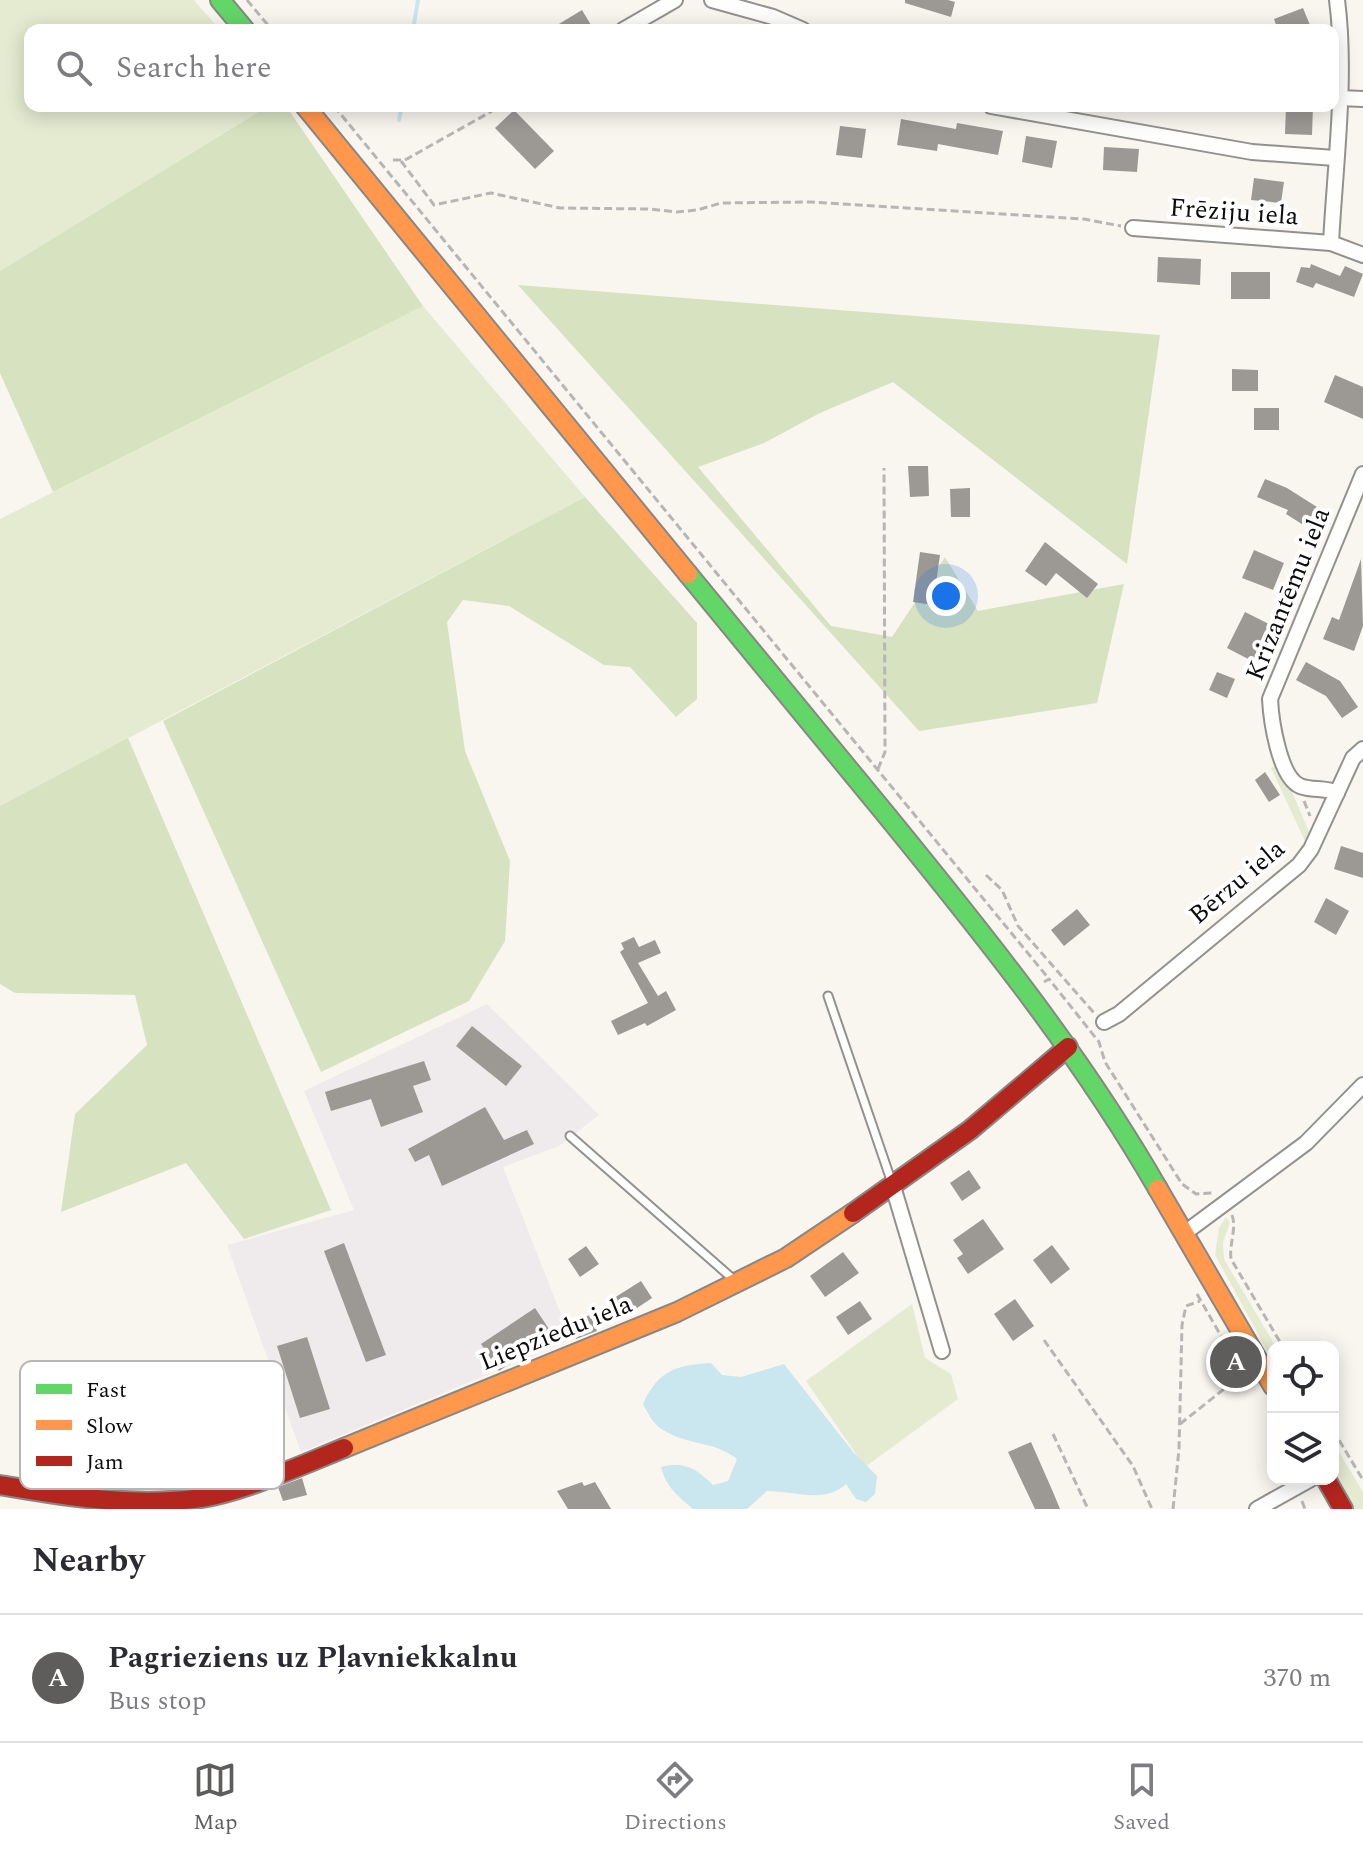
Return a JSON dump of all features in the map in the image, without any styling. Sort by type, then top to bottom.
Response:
[{"type":"main road","points":[[220,0],[240,24]]},
{"type":"main road","points":[[310,112],[987,938],[1121,1125],[1267,1375]]},
{"type":"main road","name":"Liepziedu iela","points":[[284,1472],[737,1285],[798,1250],[970,1130],[1068,1047]]},
{"type":"main road","name":"Liepziedu iela","points":[[0,1485],[20,1488]]},
{"type":"main road","points":[[1329,1485],[1343,1509]]},
{"type":"main road","name":"Liepziedu iela","points":[[23,1489],[131,1506],[196,1499],[231,1489]]},
{"type":"street","points":[[633,24],[675,0]]},
{"type":"street","points":[[712,0],[789,24]]},
{"type":"street","points":[[1337,0],[1340,17],[1339,98],[1363,99]]},
{"type":"street","points":[[1025,112],[1252,152],[1335,158]]},
{"type":"street","points":[[1331,243],[1338,112]]},
{"type":"street","name":"Frēziju iela","points":[[1133,228],[1331,243],[1363,255]]},
{"type":"street","name":"Krizantēmu iela","points":[[1300,786],[1292,779],[1277,747],[1271,723],[1270,699],[1363,474]]},
{"type":"street","name":"Bērzu iela","points":[[1104,1022],[1119,1014],[1299,865],[1317,837],[1353,758],[1363,749]]},
{"type":"street","points":[[1300,786],[1329,789],[1337,793]]},
{"type":"street","points":[[1186,1232],[1306,1143],[1363,1085]]},
{"type":"street","points":[[892,1183],[942,1351]]},
{"type":"street","points":[[1257,1509],[1300,1485]]},
{"type":"lane","points":[[828,996],[892,1183]]},
{"type":"lane","points":[[570,1136],[665,1222],[730,1275],[737,1285]]},
{"type":"path","points":[[247,0],[267,24]]},
{"type":"path","points":[[339,112],[1099,1042],[1105,1062],[1182,1184],[1196,1194],[1216,1192],[1226,1204],[1234,1218],[1231,1259],[1279,1341]]},
{"type":"path","points":[[393,160],[401,161],[490,112]]},
{"type":"path","points":[[401,161],[434,205],[491,193],[560,208],[677,212],[721,203],[809,202],[1084,219],[1133,228]]},
{"type":"path","points":[[860,785],[878,770],[885,752],[884,468]]},
{"type":"path","points":[[1300,786],[1317,837]]},
{"type":"path","points":[[986,875],[1002,890],[1018,926],[1104,1022]]},
{"type":"path","points":[[1044,982],[1049,979]]},
{"type":"path","points":[[1173,1509],[1180,1424],[1182,1325],[1186,1306],[1200,1301]]},
{"type":"path","points":[[1044,1340],[1133,1466],[1152,1509]]},
{"type":"path","points":[[1180,1424],[1243,1374]]},
{"type":"path","points":[[1053,1434],[1088,1509]]},
{"type":"path","points":[[1339,1440],[1363,1480]]},
{"type":"shaded area","points":[[487,1004],[599,1115],[559,1146],[503,1167],[571,1340],[301,1452],[284,1404],[284,1361],[268,1361],[227,1245],[354,1210],[304,1091]]},
{"type":"green space","points":[[0,0],[194,0],[215,24],[24,24],[24,112],[258,112],[0,271]]},
{"type":"green space","points":[[258,112],[290,112],[423,306],[53,492],[0,373],[0,271]]},
{"type":"green space","points":[[518,285],[1160,335],[1127,564],[893,382],[820,413],[764,443],[698,467],[831,626],[892,637],[945,557],[978,611],[1124,584],[1097,703],[919,731]]},
{"type":"green space","points":[[423,306],[585,497],[0,806],[0,519]]},
{"type":"green space","points":[[585,497],[697,623],[697,699],[676,717],[630,667],[604,665],[509,606],[463,600],[447,622],[465,751],[510,861],[505,941],[469,1001],[321,1072],[163,721]]},
{"type":"green space","points":[[128,738],[331,1210],[244,1239],[186,1163],[61,1212],[75,1114],[147,1045],[135,995],[15,993],[0,984],[0,806]]},
{"type":"green space","points":[[1280,764],[1310,834],[1305,841],[1271,768]]},
{"type":"green space","points":[[1226,1217],[1230,1223],[1223,1242],[1224,1259],[1272,1341],[1267,1341],[1267,1350],[1215,1255],[1219,1228]]},
{"type":"green space","points":[[912,1304],[925,1358],[951,1374],[958,1399],[865,1467],[806,1381]]},
{"type":"green space","points":[[1339,1452],[1363,1492],[1363,1509],[1355,1509],[1339,1480]]},
{"type":"water","points":[[711,1363],[722,1375],[741,1377],[784,1364],[854,1453],[877,1476],[875,1494],[866,1502],[856,1499],[846,1484],[838,1490],[819,1495],[767,1491],[747,1509],[693,1509],[669,1486],[661,1467],[677,1465],[690,1468],[713,1485],[728,1481],[737,1459],[719,1449],[663,1430],[643,1404],[655,1384],[669,1372]]},
{"type":"building","points":[[905,0],[955,2],[951,17],[905,3]]},
{"type":"building","points":[[1303,8],[1310,24],[1276,24],[1274,19]]},
{"type":"building","points":[[582,10],[590,24],[559,24]]},
{"type":"building","points":[[512,112],[516,112],[554,151],[535,169],[495,128]]},
{"type":"building","points":[[1286,112],[1313,112],[1312,135],[1285,134]]},
{"type":"building","points":[[901,119],[956,129],[957,123],[1003,131],[998,155],[938,144],[937,151],[897,145]]},
{"type":"building","points":[[840,126],[866,129],[862,158],[836,155]]},
{"type":"building","points":[[1026,136],[1057,141],[1052,168],[1022,162]]},
{"type":"building","points":[[1104,147],[1139,149],[1137,172],[1103,170]]},
{"type":"building","points":[[1254,178],[1284,182],[1281,203],[1251,200]]},
{"type":"building","points":[[1158,257],[1201,259],[1200,285],[1157,282]]},
{"type":"building","points":[[1311,264],[1340,276],[1345,266],[1363,274],[1354,297],[1316,283],[1313,288],[1296,282],[1301,267],[1310,268]]},
{"type":"building","points":[[1231,272],[1270,272],[1270,299],[1231,299]]},
{"type":"building","points":[[1232,369],[1258,370],[1258,391],[1232,391]]},
{"type":"building","points":[[1335,375],[1363,387],[1363,419],[1324,402]]},
{"type":"building","points":[[1254,408],[1279,408],[1279,430],[1254,430]]},
{"type":"building","points":[[908,466],[928,466],[929,496],[910,497]]},
{"type":"building","points":[[1265,479],[1287,488],[1317,507],[1305,526],[1286,514],[1288,510],[1257,497]]},
{"type":"building","points":[[970,488],[970,517],[951,517],[950,489]]},
{"type":"building","points":[[1045,542],[1098,584],[1087,598],[1056,573],[1046,586],[1025,571]]},
{"type":"building","points":[[1254,550],[1284,563],[1273,590],[1242,578]]},
{"type":"building","points":[[920,552],[940,555],[933,605],[913,602]]},
{"type":"building","points":[[1361,559],[1363,626],[1354,651],[1323,639],[1332,617],[1339,620]]},
{"type":"building","points":[[1245,612],[1273,626],[1254,662],[1227,648]]},
{"type":"building","points":[[1306,662],[1340,681],[1358,707],[1342,718],[1326,696],[1296,680]]},
{"type":"building","points":[[1217,672],[1235,679],[1227,698],[1209,690]]},
{"type":"building","points":[[1265,772],[1280,795],[1269,802],[1255,780]]},
{"type":"building","points":[[1341,846],[1363,853],[1363,878],[1334,869]]},
{"type":"building","points":[[1326,898],[1349,911],[1336,935],[1314,922]]},
{"type":"building","points":[[1077,909],[1090,925],[1064,946],[1051,930]]},
{"type":"building","points":[[634,937],[639,947],[655,940],[661,953],[638,963],[658,996],[666,991],[676,1010],[647,1026],[645,1023],[618,1035],[611,1021],[648,1003],[620,952],[624,949],[621,943]]},
{"type":"building","points":[[472,1026],[522,1066],[506,1086],[456,1046]]},
{"type":"building","points":[[424,1061],[431,1080],[413,1086],[423,1112],[381,1127],[371,1099],[331,1111],[325,1092]]},
{"type":"building","points":[[485,1107],[504,1140],[527,1130],[534,1144],[442,1186],[429,1155],[415,1162],[408,1149]]},
{"type":"building","points":[[969,1170],[981,1188],[962,1201],[950,1183]]},
{"type":"building","points":[[983,1219],[1004,1249],[968,1274],[957,1258],[963,1254],[953,1240]]},
{"type":"building","points":[[344,1243],[386,1355],[366,1362],[324,1251]]},
{"type":"building","points":[[1052,1245],[1070,1269],[1051,1284],[1033,1260]]},
{"type":"building","points":[[586,1246],[599,1264],[580,1277],[568,1259]]},
{"type":"building","points":[[843,1252],[859,1273],[825,1297],[810,1276]]},
{"type":"building","points":[[641,1281],[652,1298],[625,1316],[614,1298]]},
{"type":"building","points":[[1015,1299],[1034,1326],[1013,1341],[994,1314]]},
{"type":"building","points":[[860,1301],[872,1319],[848,1335],[836,1317]]},
{"type":"building","points":[[535,1308],[553,1335],[499,1371],[481,1344]]},
{"type":"building","points":[[590,1315],[597,1331],[576,1339],[569,1323]]},
{"type":"building","points":[[307,1337],[330,1409],[300,1418],[277,1346]]},
{"type":"building","points":[[1031,1442],[1060,1509],[1035,1509],[1008,1452]]},
{"type":"building","points":[[302,1478],[307,1495],[283,1501],[279,1489],[284,1489],[284,1485]]},
{"type":"building","points":[[582,1482],[584,1486],[595,1482],[611,1509],[568,1509],[557,1491]]},
{"type":"waterway","points":[[414,24],[418,0]]},
{"type":"waterway","points":[[399,120],[401,112]]},
{"type":"traffic: fast","points":[[220,0],[240,24]]},
{"type":"traffic: fast","points":[[688,574],[996,952],[1097,1091],[1158,1189]]},
{"type":"traffic: slow","points":[[310,112],[688,574]]},
{"type":"traffic: slow","points":[[1158,1189],[1267,1376]]},
{"type":"traffic: slow","points":[[344,1448],[677,1312],[786,1258],[853,1213]]},
{"type":"traffic: jam","points":[[853,1213],[970,1130],[1068,1047]]},
{"type":"traffic: jam","points":[[284,1472],[344,1448]]},
{"type":"traffic: jam","points":[[0,1485],[20,1488]]},
{"type":"traffic: jam","points":[[1329,1485],[1343,1509]]},
{"type":"traffic: jam","points":[[27,1489],[145,1502],[194,1499],[236,1489]]},
{"type":"place","name":"Pagrieziens uz Pļavniekkalnu","points":[[1236,1362]]}]
